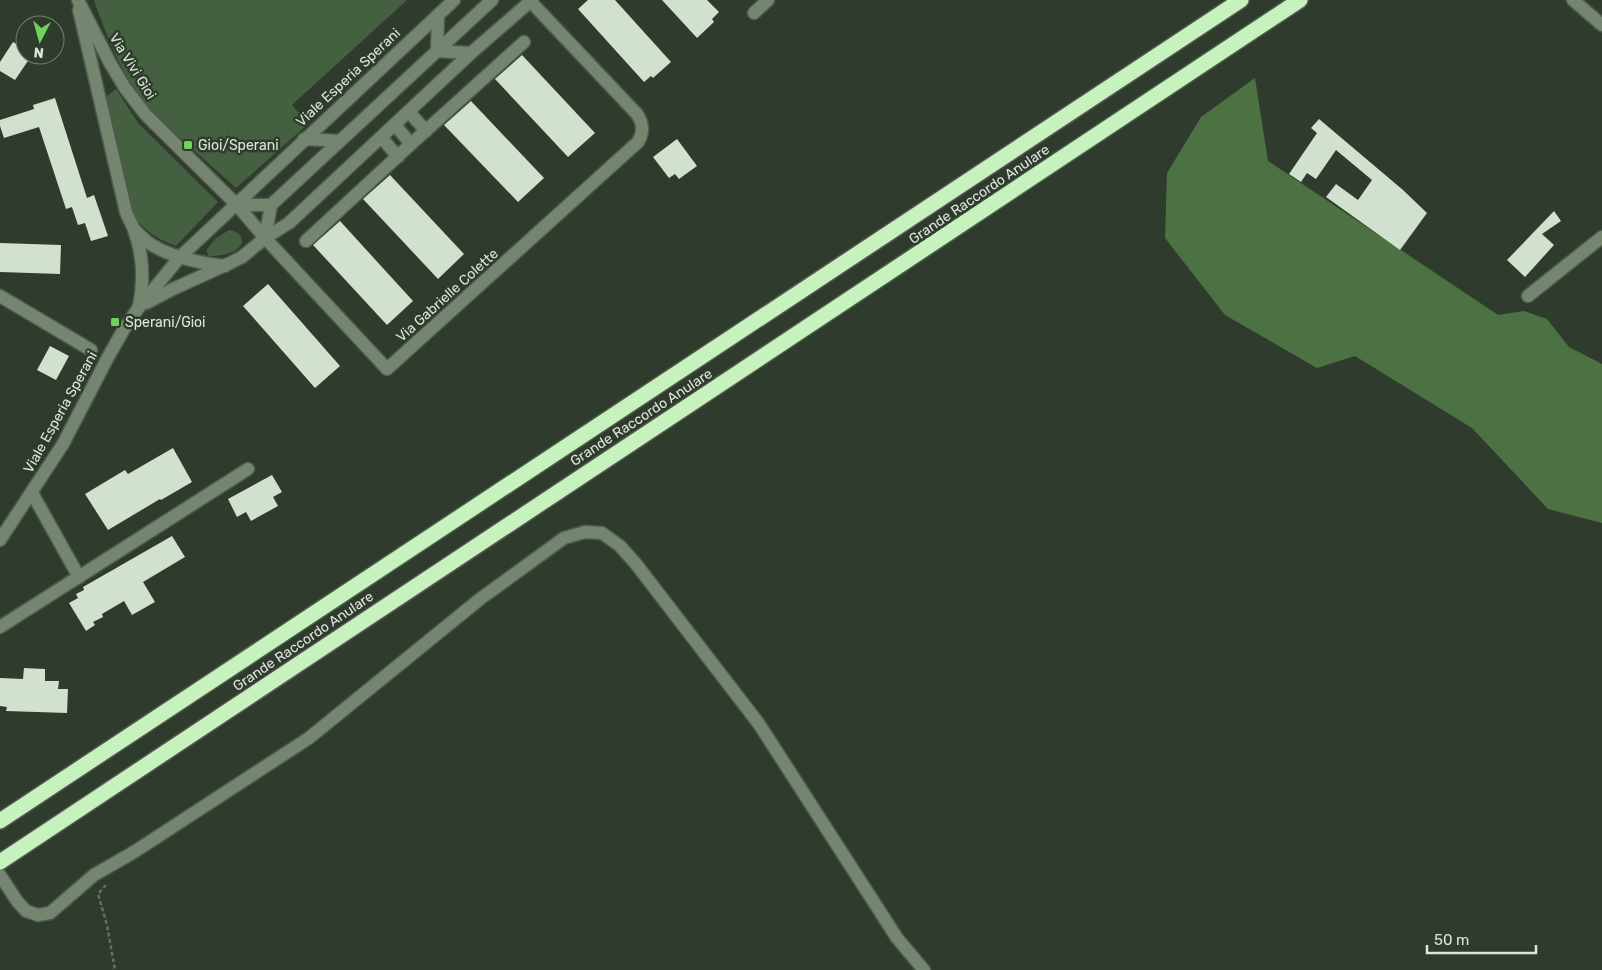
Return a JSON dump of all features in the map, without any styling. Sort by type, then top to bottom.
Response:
[{"type":"highway","name":"Grande Raccordo Anulare","points":[[0,821],[1241,0]]},
{"type":"highway","name":"Grande Raccordo Anulare","points":[[0,862],[1300,0]]},
{"type":"street","name":"Via Vivi Gioi","points":[[78,0],[110,63],[132,97],[152,121],[237,205],[265,238]]},
{"type":"street","name":"Via Vivi Gioi","points":[[78,0],[80,18],[126,212],[134,229],[142,270],[142,292],[139,307]]},
{"type":"street","name":"Viale Esperia Sperani","points":[[3,536],[63,444],[116,342],[139,307],[180,256],[237,205],[241,198],[454,0]]},
{"type":"street","points":[[265,238],[271,205],[492,0]]},
{"type":"street","points":[[754,13],[768,0]]},
{"type":"street","points":[[1573,0],[1602,25]]},
{"type":"street","name":"Viale Esperia Sperani","points":[[139,307],[173,289],[225,266],[289,224],[471,53],[531,1]]},
{"type":"street","name":"Via Gabrielle Colette","points":[[265,238],[387,369],[638,142],[642,131],[641,121],[637,114],[531,1]]},
{"type":"street","points":[[436,51],[438,14]]},
{"type":"street","points":[[306,241],[524,42]]},
{"type":"street","points":[[436,51],[471,53]]},
{"type":"street","points":[[409,112],[426,131]]},
{"type":"street","points":[[395,126],[412,144]]},
{"type":"street","points":[[382,138],[398,157]]},
{"type":"street","points":[[304,139],[340,141]]},
{"type":"street","points":[[237,205],[271,205]]},
{"type":"street","name":"Via Vivi Gioi","points":[[134,229],[151,245],[196,261],[225,266]]},
{"type":"street","points":[[1528,296],[1602,237]]},
{"type":"street","points":[[0,296],[91,350]]},
{"type":"street","points":[[0,627],[248,470]]},
{"type":"street","points":[[32,493],[79,577]]},
{"type":"street","points":[[0,874],[17,901],[26,911],[38,915],[50,913],[94,875],[134,852],[308,738],[480,600],[564,538],[585,532],[602,533],[620,546],[636,564],[759,724],[897,938],[924,970]]},
{"type":"path","points":[[112,879],[98,894],[107,925],[115,970]]},
{"type":"green space","points":[[94,0],[407,0],[292,105],[308,124],[236,188],[172,131],[142,100],[117,59]]},
{"type":"green space","points":[[1255,78],[1268,161],[1498,315],[1524,311],[1547,319],[1569,347],[1602,364],[1602,523],[1548,509],[1472,428],[1355,356],[1317,368],[1225,315],[1165,238],[1167,173],[1201,117]]},
{"type":"green space","points":[[116,89],[138,123],[218,202],[176,246],[152,234],[133,215],[106,97]]},
{"type":"green space","points":[[229,230],[238,233],[242,239],[241,245],[234,251],[209,256],[207,249],[215,239]]},
{"type":"building","points":[[588,0],[615,0],[671,62],[653,78],[651,76],[644,82],[578,9]]},
{"type":"building","points":[[662,0],[707,0],[719,12],[712,19],[714,22],[697,38]]},
{"type":"building","points":[[13,42],[15,43],[15,65],[25,65],[15,80],[0,71],[0,62]]},
{"type":"building","points":[[522,55],[595,133],[568,157],[495,79]]},
{"type":"building","points":[[55,98],[87,198],[94,195],[108,236],[91,241],[85,223],[78,225],[72,207],[66,209],[39,127],[4,138],[0,120],[34,109],[33,105]]},
{"type":"building","points":[[471,101],[544,178],[518,202],[444,125]]},
{"type":"building","points":[[1319,119],[1403,190],[1427,213],[1400,250],[1326,197],[1336,184],[1358,200],[1372,180],[1336,150],[1316,179],[1307,173],[1301,182],[1289,174],[1317,133],[1311,128]]},
{"type":"building","points":[[677,139],[697,166],[679,179],[675,174],[669,178],[653,157]]},
{"type":"building","points":[[390,175],[464,254],[438,279],[363,199]]},
{"type":"building","points":[[1554,211],[1561,221],[1542,234],[1554,245],[1525,277],[1507,260]]},
{"type":"building","points":[[340,221],[413,301],[387,325],[313,245]]},
{"type":"building","points":[[0,243],[61,245],[60,274],[0,272]]},
{"type":"building","points":[[268,284],[340,366],[315,388],[243,306]]},
{"type":"building","points":[[50,346],[69,356],[56,380],[37,370]]},
{"type":"building","points":[[173,448],[192,482],[108,530],[85,494],[125,470],[128,474]]},
{"type":"building","points":[[272,475],[282,492],[273,497],[278,506],[251,521],[246,512],[237,517],[228,499]]},
{"type":"building","points":[[172,536],[185,557],[143,582],[155,602],[132,615],[124,601],[102,614],[103,617],[93,622],[95,625],[86,631],[69,603],[78,598],[76,594],[84,590],[83,587]]},
{"type":"building","points":[[24,668],[45,669],[45,681],[59,681],[58,689],[68,689],[67,713],[6,711],[7,707],[0,706],[0,678],[23,679]]},
{"type":"place","name":"Gioi/Sperani","points":[[188,145]]},
{"type":"place","name":"Sperani/Gioi","points":[[115,322]]}]
